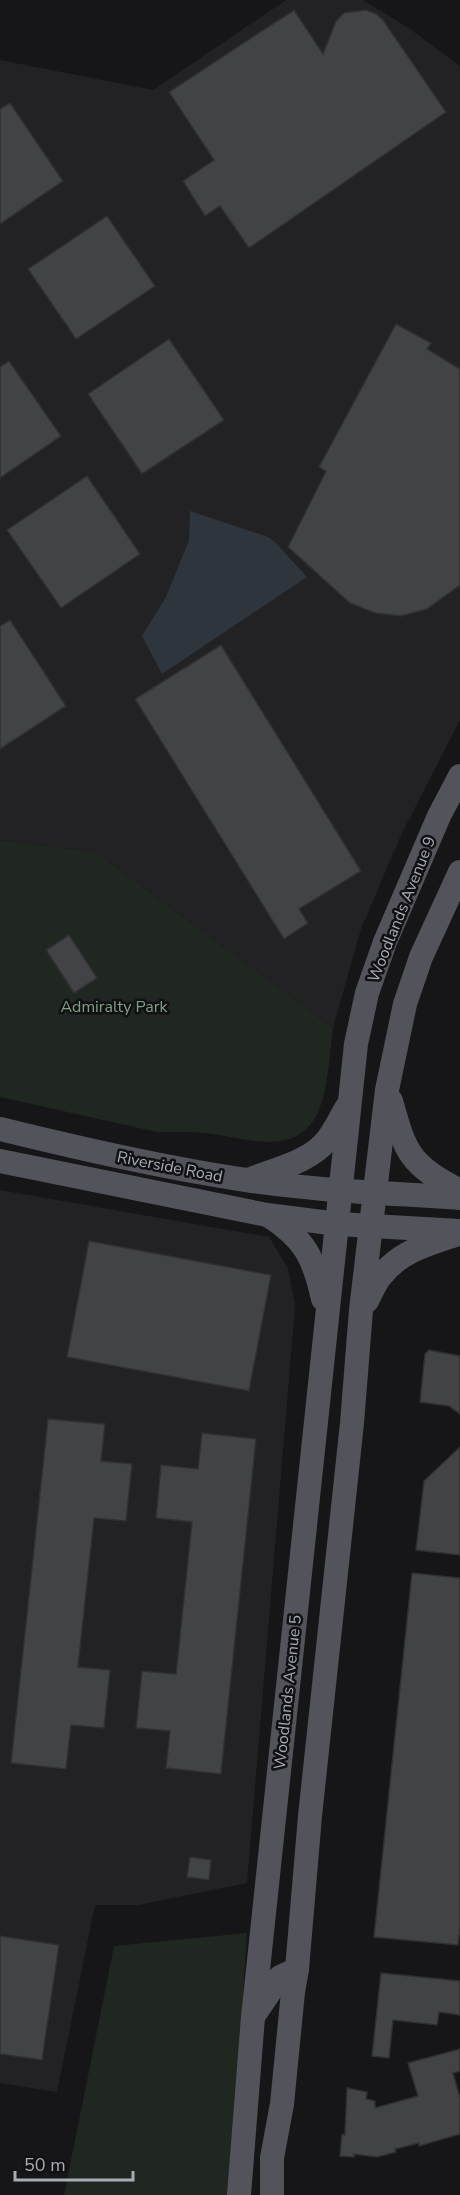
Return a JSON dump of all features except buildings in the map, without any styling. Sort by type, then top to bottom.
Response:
[{"type":"main road","name":"Woodlands Avenue 9","points":[[342,1190],[356,1044],[367,993],[407,888],[439,816],[460,776]]},
{"type":"main road","points":[[272,2195],[272,2158],[282,2104],[297,1969],[310,1816],[387,1090],[408,995],[421,957],[460,872]]},
{"type":"main road","points":[[387,1090],[400,1134],[411,1158],[431,1176],[460,1191]]},
{"type":"main road","points":[[247,1180],[301,1160],[318,1149],[327,1140],[349,1102]]},
{"type":"main road","name":"Riverside Road","points":[[0,1129],[162,1165],[247,1180],[342,1190],[460,1198]]},
{"type":"main road","name":"Riverside Road","points":[[0,1161],[267,1215],[372,1227],[460,1232]]},
{"type":"main road","name":"Woodlands Avenue 5","points":[[239,2195],[253,2017],[342,1190]]},
{"type":"main road","points":[[267,1215],[289,1229],[304,1247],[316,1268],[328,1322]]},
{"type":"main road","points":[[362,1310],[380,1276],[399,1258],[460,1232]]},
{"type":"main road","points":[[253,2017],[280,1977],[297,1969]]},
{"type":"shaded area","points":[[286,0],[363,0],[410,29],[460,66],[460,720],[401,835],[361,929],[333,1028],[96,852],[0,840],[0,60],[153,90]]},
{"type":"shaded area","points":[[190,511],[268,537],[307,577],[162,674],[142,636],[166,597],[189,540]]},
{"type":"shaded area","points":[[0,1190],[269,1237],[288,1268],[295,1305],[247,1883],[138,1905],[95,1905],[57,2092],[0,2083]]},
{"type":"green space","name":"Admiralty Park","points":[[0,840],[96,852],[333,1028],[325,1092],[319,1110],[309,1126],[297,1136],[268,1142],[197,1132],[157,1132],[0,1097]]},
{"type":"green space","points":[[247,1933],[230,2195],[64,2195],[114,1946]]}]
